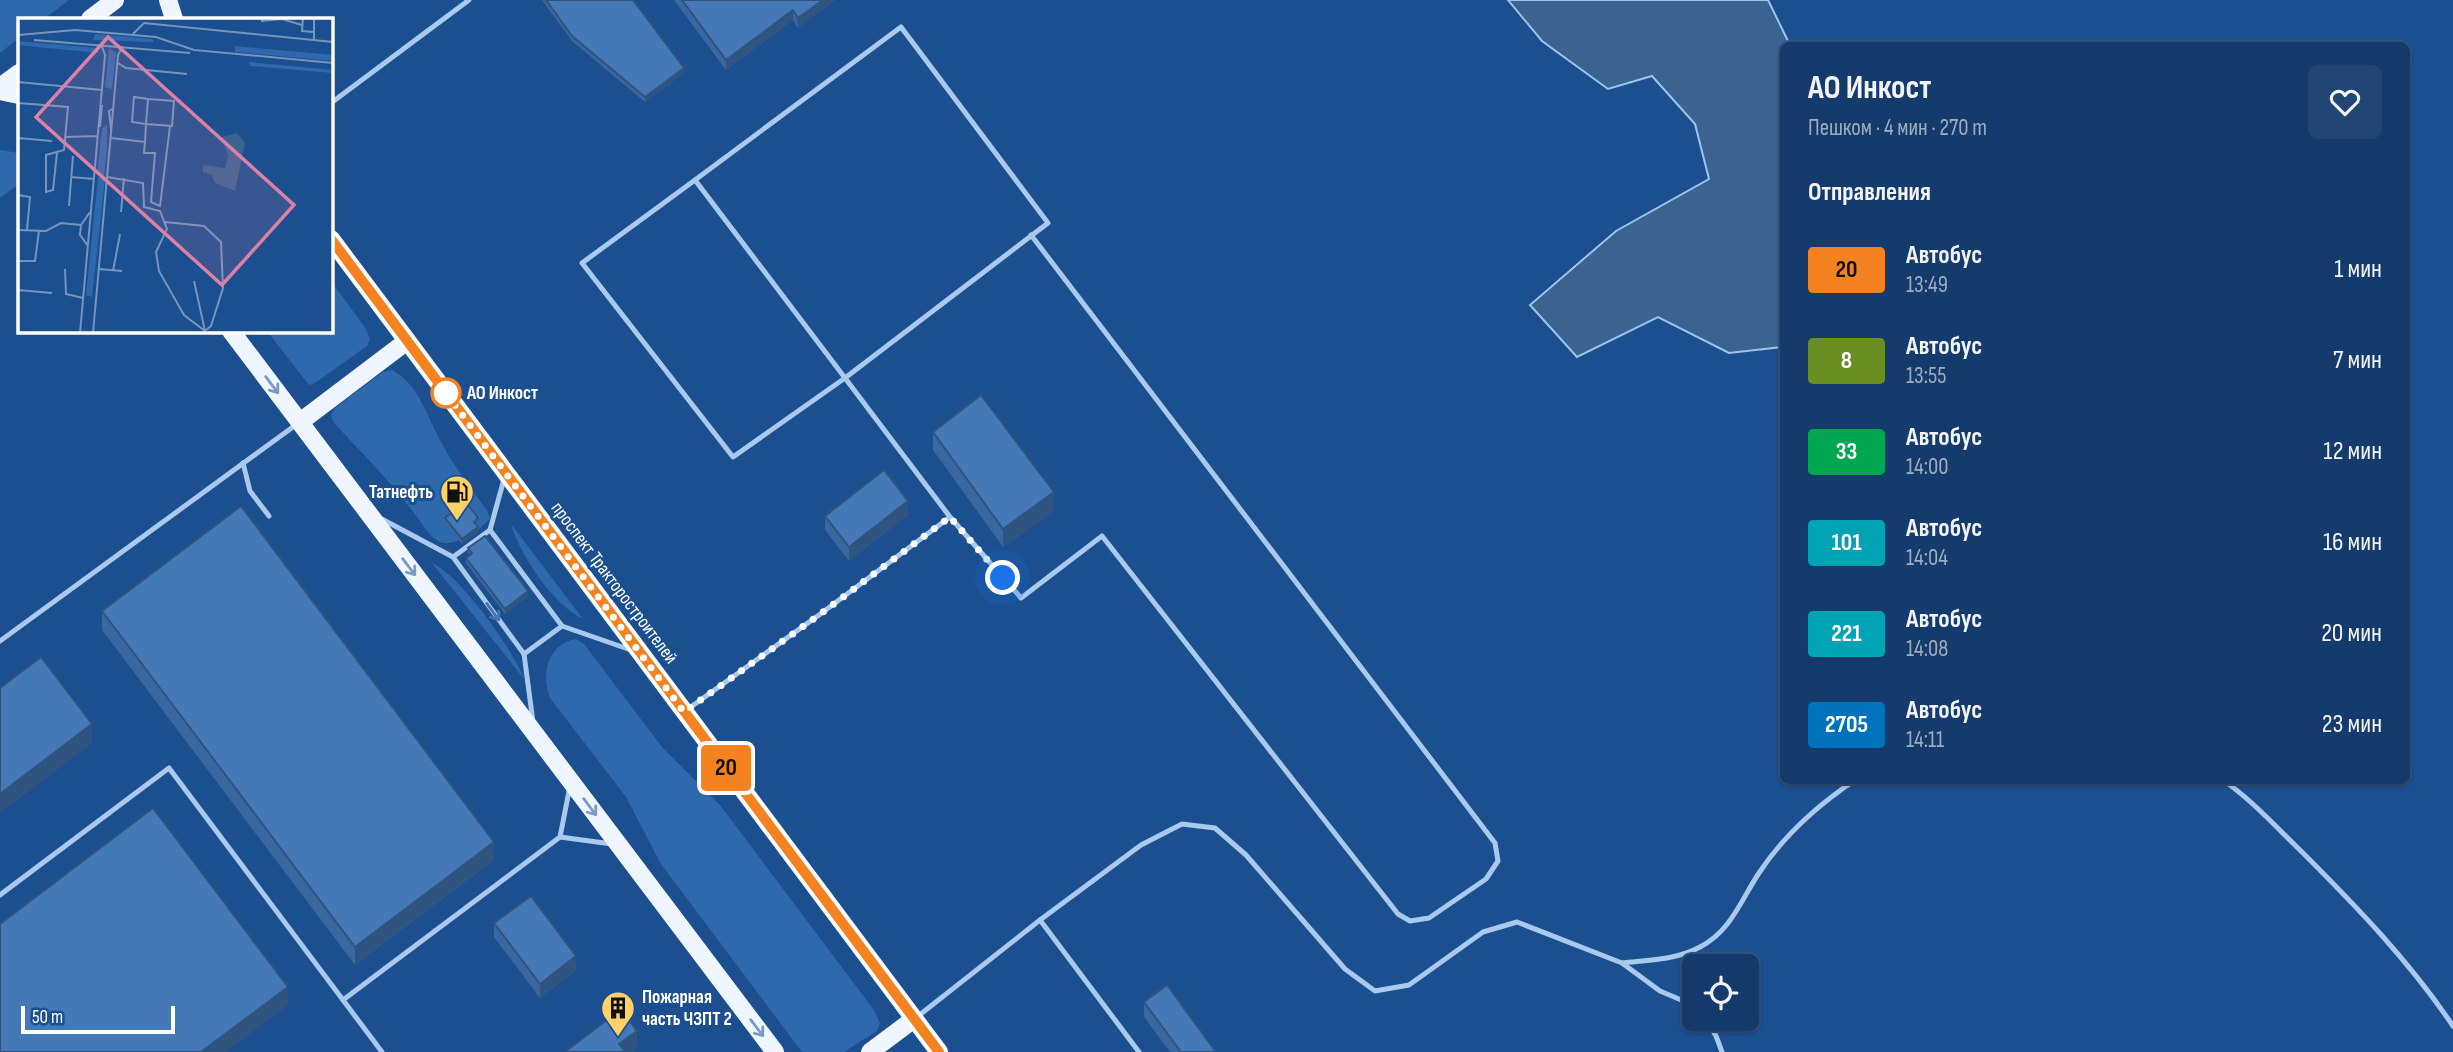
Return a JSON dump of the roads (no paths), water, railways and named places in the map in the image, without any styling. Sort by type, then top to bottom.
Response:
[{"type":"main road","points":[[91,18],[116,0]]},
{"type":"main road","points":[[168,0],[174,18]]},
{"type":"main road","points":[[0,89],[18,74]]},
{"type":"main road","points":[[0,89],[18,95]]},
{"type":"main road","name":"проспект Тракторостроителей","points":[[332,240],[939,1052]]},
{"type":"main road","points":[[232,332],[775,1052]]},
{"type":"main road","points":[[300,422],[407,341]]},
{"type":"main road","points":[[870,1052],[914,1019]]},
{"type":"lane","points":[[333,102],[469,0]]},
{"type":"lane","points":[[901,27],[1048,223],[1031,235],[845,378],[733,457],[582,263],[901,27]]},
{"type":"lane","points":[[695,180],[950,517],[1021,598],[1102,536],[1398,914],[1410,921],[1429,918],[1486,879],[1498,861],[1495,843],[1031,235]]},
{"type":"lane","points":[[0,641],[300,422]]},
{"type":"lane","points":[[243,463],[250,491],[269,516]]},
{"type":"lane","points":[[453,557],[491,530],[506,473]]},
{"type":"lane","points":[[366,510],[453,557],[524,654],[535,734]]},
{"type":"lane","points":[[684,712],[950,517]]},
{"type":"lane","points":[[491,530],[562,626],[641,653]]},
{"type":"lane","points":[[524,654],[562,626]]},
{"type":"lane","points":[[0,895],[169,768],[382,1052]]},
{"type":"lane","points":[[344,1000],[559,837],[571,782]]},
{"type":"lane","points":[[1622,963],[1671,958],[1700,947],[1722,931],[1737,912],[1759,872],[1788,836],[1825,800],[1849,784]]},
{"type":"lane","points":[[2229,784],[2347,897],[2394,949],[2453,1026]]},
{"type":"lane","points":[[914,1019],[1141,845],[1182,824],[1215,828],[1246,855],[1345,969],[1375,991],[1409,985],[1483,932],[1517,922],[1622,963],[1660,991],[1682,1000]]},
{"type":"lane","points":[[559,837],[619,845]]},
{"type":"lane","points":[[1040,920],[1139,1052]]},
{"type":"lane","points":[[1713,1031],[1722,1052]]},
{"type":"place","name":"АО Инкост","points":[[446,393]]},
{"type":"place","name":"Татнефть","points":[[457,522]]},
{"type":"place","name":"Пожарная часть ЧЗПТ 2","points":[[618,1038]]}]
